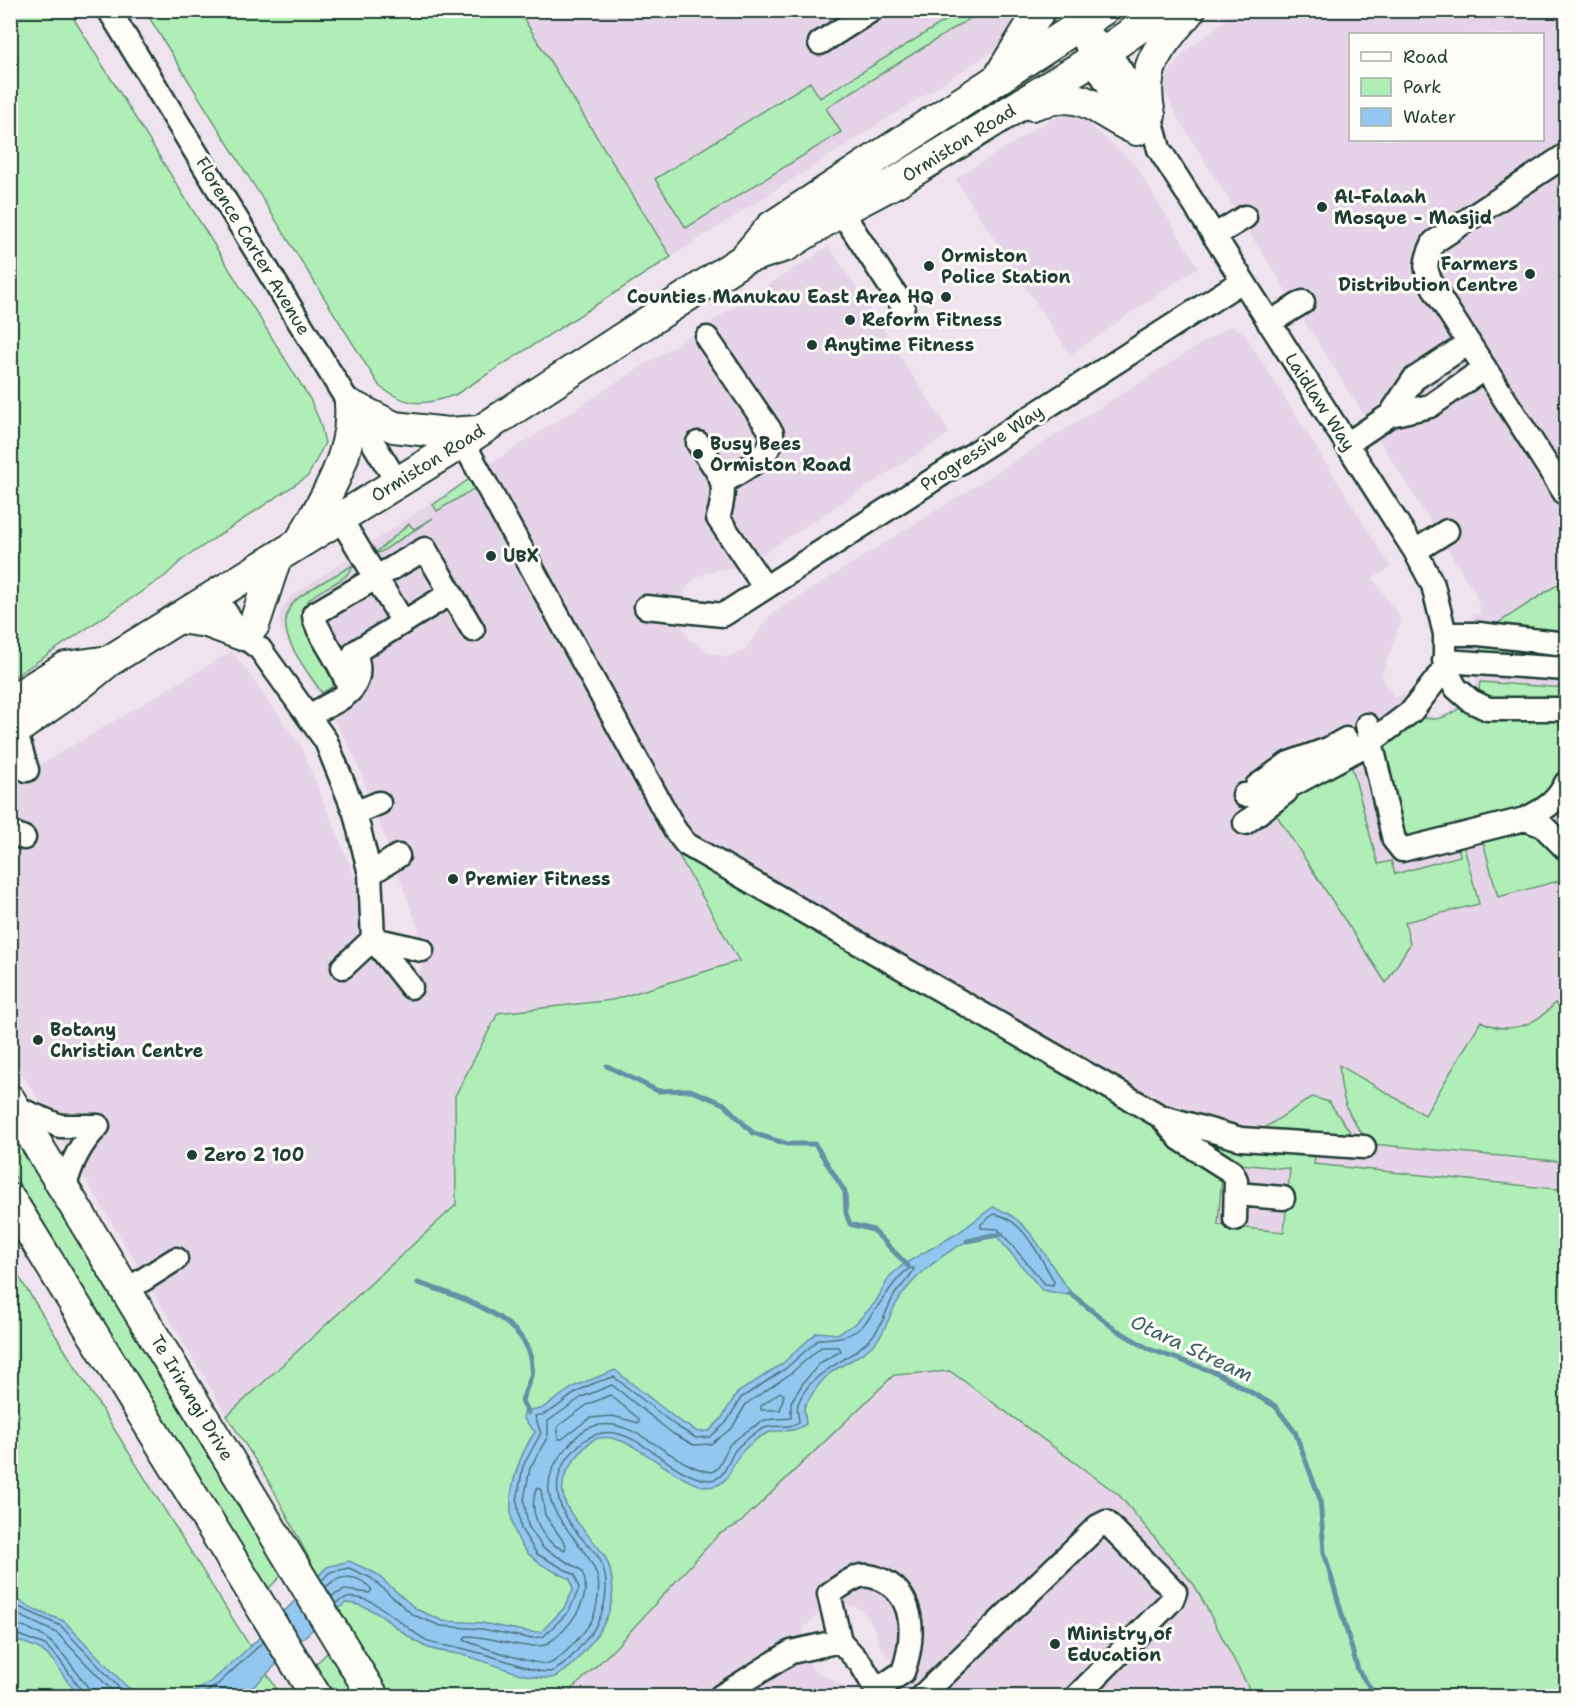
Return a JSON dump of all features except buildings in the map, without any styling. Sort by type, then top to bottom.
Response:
[{"type":"main road","points":[[998,80],[1040,10]]},
{"type":"main road","name":"Ormiston Road","points":[[13,732],[109,661],[472,436],[744,259],[786,246],[896,182],[1100,55],[1165,10]]},
{"type":"main road","points":[[1005,115],[1055,97],[1068,96],[1080,99],[1149,131],[1146,80],[1152,62],[1190,10]]},
{"type":"main road","name":"Ormiston Road","points":[[744,259],[771,227],[998,80],[1084,16]]},
{"type":"main road","points":[[350,405],[394,427],[472,436]]},
{"type":"main road","points":[[178,618],[207,622],[252,636],[287,551],[340,469],[352,426],[350,405]]},
{"type":"main road","name":"Ormiston Road","points":[[10,701],[66,667],[109,661]]},
{"type":"main road","name":"Te Irirangi Drive","points":[[13,1104],[373,1696]]},
{"type":"main road","points":[[10,1198],[309,1684]]},
{"type":"street","name":"Florence Carter Avenue","points":[[109,10],[397,482]]},
{"type":"street","points":[[820,43],[872,10]]},
{"type":"street","name":"Laidlaw Way","points":[[1084,16],[1100,55],[1415,552],[1433,585],[1445,634],[1444,664]]},
{"type":"street","points":[[1566,155],[1434,242],[1426,258],[1427,275],[1566,495]]},
{"type":"street","points":[[841,212],[903,306]]},
{"type":"street","points":[[1214,236],[1245,217]]},
{"type":"street","name":"Progressive Way","points":[[646,607],[723,615],[1242,281]]},
{"type":"street","points":[[1269,323],[1303,302]]},
{"type":"street","points":[[707,338],[772,433],[772,441],[766,453],[724,482]]},
{"type":"street","points":[[1390,415],[1413,379],[1469,344]]},
{"type":"street","points":[[1347,444],[1390,415],[1430,406],[1485,368]]},
{"type":"street","points":[[472,436],[675,830],[686,844],[1160,1116],[1241,1139],[1364,1147]]},
{"type":"street","points":[[698,443],[724,482],[725,495],[718,518],[765,588]]},
{"type":"street","points":[[340,518],[403,622]]},
{"type":"street","points":[[1415,552],[1447,531]]},
{"type":"street","points":[[349,692],[347,677],[313,619],[319,609],[425,549],[473,630]]},
{"type":"street","points":[[221,592],[326,741],[356,813],[370,874],[372,939],[411,987]]},
{"type":"street","points":[[308,716],[349,692],[359,680],[360,666],[355,652],[452,593]]},
{"type":"street","points":[[1445,634],[1479,634],[1566,644]]},
{"type":"street","points":[[1245,822],[1294,784],[1369,734],[1444,664],[1566,669]]},
{"type":"street","points":[[1444,664],[1456,688],[1471,701],[1488,709],[1564,712]]},
{"type":"street","points":[[13,732],[27,770]]},
{"type":"street","points":[[1294,784],[1263,795],[1250,790],[1289,763],[1369,734]]},
{"type":"street","points":[[1369,734],[1395,840],[1402,850],[1525,819],[1544,810],[1559,798],[1566,783]]},
{"type":"street","points":[[356,813],[379,803]]},
{"type":"street","points":[[1525,819],[1543,826],[1566,849]]},
{"type":"street","points":[[370,874],[398,856]]},
{"type":"street","points":[[372,939],[422,950]]},
{"type":"street","points":[[343,967],[372,939]]},
{"type":"street","points":[[13,1104],[60,1126],[98,1126],[86,1137],[74,1157],[65,1187]]},
{"type":"street","points":[[1160,1116],[1180,1138],[1227,1167],[1236,1180],[1235,1219]]},
{"type":"street","points":[[1237,1194],[1283,1198]]},
{"type":"street","points":[[127,1290],[176,1259]]},
{"type":"street","points":[[922,1696],[1098,1526],[1106,1522],[1174,1592],[1172,1600],[1077,1696]]},
{"type":"street","points":[[858,1576],[876,1577],[891,1585],[909,1609],[909,1656],[903,1672],[879,1693],[861,1664],[840,1641],[829,1594],[858,1576]]},
{"type":"street","points":[[721,1696],[791,1652],[840,1641]]},
{"type":"shaded area","points":[[519,11],[1056,11],[671,257]]},
{"type":"shaded area","points":[[1237,11],[1566,11],[1566,1190],[1314,1164],[1316,1149],[1240,1164],[1290,1169],[1284,1233],[1218,1225],[1222,1175],[679,855],[739,961],[612,1000],[498,1013],[455,1096],[456,1205],[227,1416],[11,1054],[11,782],[232,651],[300,745],[364,899],[363,939],[373,958],[421,971],[418,928],[360,771],[351,749],[280,629],[280,611],[290,597],[471,476],[829,246],[950,433],[740,569],[719,569],[699,576],[685,589],[681,601],[681,623],[688,638],[711,653],[726,657],[744,651],[770,615],[1229,326],[1243,331],[1391,567],[1373,578],[1401,620],[1382,676],[1395,699],[1403,693],[1410,704],[1420,712],[1434,716],[1448,713],[1470,695],[1476,684],[1472,614],[1481,614],[1475,593],[1177,117],[1165,90],[1168,73],[1185,51]]},
{"type":"shaded area","points":[[1069,114],[1088,123],[1134,163],[1198,267],[1070,355],[955,179],[1051,119]]},
{"type":"shaded area","points":[[951,1371],[1119,1495],[1195,1586],[1253,1696],[908,1696],[900,1668],[880,1647],[872,1623],[859,1608],[837,1603],[820,1613],[804,1628],[802,1652],[814,1670],[843,1686],[851,1696],[559,1696],[566,1695],[615,1648],[719,1534],[739,1524],[894,1375]]},
{"type":"green space","points":[[11,10],[69,11],[310,399],[320,422],[325,443],[308,476],[182,560],[165,576],[11,679]]},
{"type":"green space","points":[[145,11],[519,11],[671,257],[455,395],[425,403],[416,403],[390,394],[380,387]]},
{"type":"green space","points":[[961,11],[982,11],[826,108],[841,132],[686,228],[655,179],[810,82],[820,98]]},
{"type":"green space","points":[[472,477],[477,487],[437,511],[433,505]]},
{"type":"green space","points":[[433,518],[381,552],[375,553],[409,524],[414,529]]},
{"type":"green space","points":[[353,565],[340,580],[312,597],[306,604],[305,612],[310,623],[304,627],[324,662],[337,675],[332,687],[322,693],[293,649],[288,637],[287,613],[294,602],[306,592]]},
{"type":"green space","points":[[1566,579],[1566,632],[1495,625]]},
{"type":"green space","points":[[1481,647],[1566,656],[1566,663],[1481,654]]},
{"type":"green space","points":[[1480,682],[1566,688],[1566,702],[1505,705],[1481,695]]},
{"type":"green space","points":[[1460,708],[1553,717],[1564,728],[1566,739],[1564,760],[1557,779],[1547,792],[1529,805],[1410,836],[1404,832],[1385,747],[1392,734],[1417,716],[1429,719],[1439,718]]},
{"type":"green space","points":[[1362,752],[1351,764],[1378,864],[1391,861],[1395,874],[1460,856],[1458,845],[1463,843],[1479,904],[1405,922],[1410,944],[1386,983],[1273,810]]},
{"type":"green space","points":[[1513,829],[1535,833],[1552,842],[1562,858],[1566,879],[1498,897],[1482,838]]},
{"type":"green space","points":[[678,854],[1144,1113],[1222,1175],[1218,1225],[1284,1232],[1290,1169],[1240,1164],[1181,1131],[1316,1149],[1314,1164],[1566,1190],[1566,1696],[1253,1696],[1195,1586],[1119,1495],[950,1371],[894,1375],[739,1524],[719,1534],[615,1648],[566,1695],[392,1696],[317,1574],[271,1485],[227,1416],[456,1205],[455,1096],[498,1013],[612,1000],[739,961]]},
{"type":"green space","points":[[1555,1003],[1566,1010],[1566,1162],[1372,1144],[1351,1117],[1341,1088],[1339,1065],[1425,1115],[1481,1021],[1501,1028],[1521,1026],[1540,1017]]},
{"type":"green space","points":[[1312,1097],[1329,1102],[1358,1143],[1255,1134]]},
{"type":"green space","points":[[11,1121],[284,1573],[265,1592],[11,1170]]},
{"type":"green space","points":[[11,1264],[281,1696],[11,1696]]},
{"type":"green space","points":[[332,1648],[361,1696],[328,1696],[311,1669]]},
{"type":"water","points":[[993,1207],[1007,1213],[1030,1233],[1074,1296],[1042,1290],[994,1233],[980,1236],[951,1250],[911,1283],[894,1308],[878,1340],[863,1353],[829,1374],[818,1385],[804,1407],[806,1424],[796,1429],[768,1433],[758,1438],[742,1452],[721,1484],[702,1486],[687,1480],[640,1450],[609,1438],[595,1439],[583,1449],[565,1476],[563,1489],[565,1501],[570,1512],[605,1558],[611,1574],[613,1593],[604,1624],[577,1660],[561,1673],[551,1678],[530,1676],[463,1655],[428,1648],[378,1614],[358,1605],[346,1603],[318,1624],[243,1696],[188,1696],[212,1681],[253,1644],[327,1567],[349,1561],[375,1573],[416,1609],[443,1621],[482,1623],[529,1632],[541,1632],[564,1608],[573,1590],[570,1579],[534,1559],[522,1546],[515,1531],[511,1514],[514,1479],[519,1462],[535,1432],[523,1418],[525,1410],[541,1409],[575,1386],[615,1370],[679,1421],[698,1432],[709,1431],[721,1419],[737,1393],[782,1364],[817,1332],[837,1334],[855,1324],[875,1303],[890,1276],[904,1264],[958,1233]]},
{"type":"water","points":[[11,1596],[37,1611],[64,1621],[127,1687],[144,1696],[81,1696],[47,1655],[11,1637]]},
{"type":"waterway","points":[[607,1066],[658,1091],[690,1090],[724,1104],[753,1133],[787,1144],[815,1144],[845,1192],[846,1213],[850,1224],[873,1230],[908,1266]]},
{"type":"waterway","name":"Otara Stream","points":[[967,1241],[1002,1234]]},
{"type":"waterway","points":[[418,1283],[452,1294],[490,1312],[507,1323],[520,1337],[529,1352],[532,1370],[522,1401],[528,1413]]},
{"type":"waterway","name":"Otara Stream","points":[[1070,1293],[1115,1329],[1149,1349],[1217,1373],[1275,1406],[1295,1432],[1320,1499],[1324,1552],[1358,1670],[1376,1696]]},
{"type":"waterway","name":"Otara Stream","points":[[1559,1696],[1566,1681]]},
{"type":"place","name":"Al-Falaah Mosque - Masjid","points":[[1322,207]]},
{"type":"place","name":"Ormiston Police Station","points":[[929,266]]},
{"type":"place","name":"Farmers Distribution Centre","points":[[1530,274]]},
{"type":"place","name":"Counties Manukau East Area HQ","points":[[946,297]]},
{"type":"place","name":"Reform Fitness","points":[[850,320]]},
{"type":"place","name":"Anytime Fitness","points":[[812,345]]},
{"type":"place","name":"Busy Bees Ormiston Road","points":[[698,454]]},
{"type":"place","name":"UBX","points":[[491,556]]},
{"type":"place","name":"Premier Fitness","points":[[453,879]]},
{"type":"place","name":"Botany Christian Centre","points":[[38,1040]]},
{"type":"place","name":"Zero 2 100","points":[[192,1155]]},
{"type":"place","name":"Ministry of Education","points":[[1055,1644]]}]
